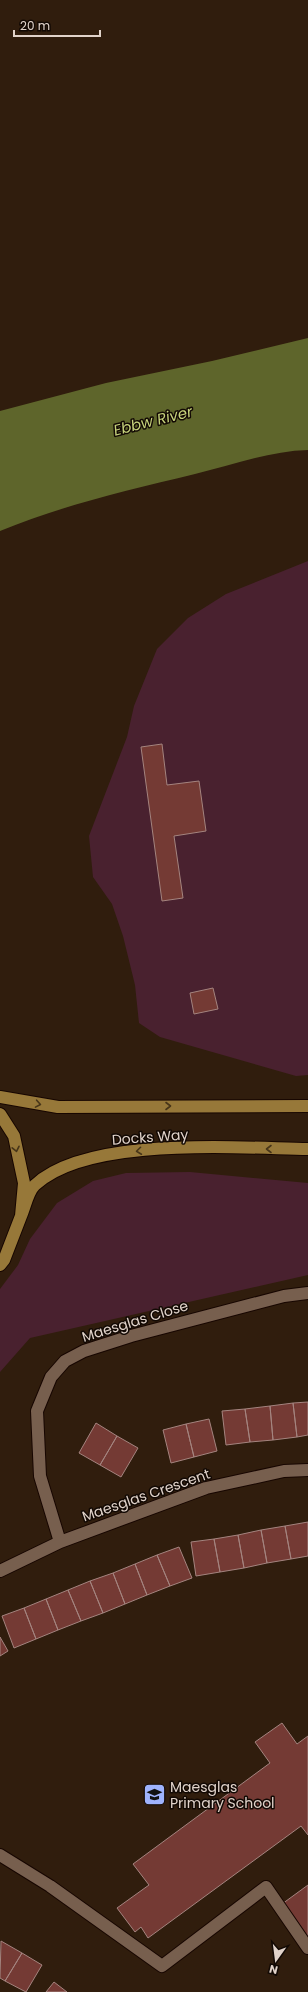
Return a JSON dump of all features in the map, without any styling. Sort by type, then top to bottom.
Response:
[{"type":"main road","name":"Docks Way","points":[[0,1097],[58,1107],[308,1106]]},
{"type":"main road","points":[[0,1114],[14,1136],[24,1183],[21,1216],[4,1260],[0,1264]]},
{"type":"main road","name":"Docks Way","points":[[21,1216],[34,1186],[55,1170],[98,1156],[150,1149],[308,1149]]},
{"type":"street","name":"Maesglas Close","points":[[60,1542],[40,1476],[37,1411],[51,1377],[65,1361],[84,1351],[131,1336],[284,1296],[308,1293]]},
{"type":"street","name":"Maesglas Crescent","points":[[0,1571],[60,1542],[206,1488],[284,1471],[308,1470]]},
{"type":"street","points":[[0,1855],[50,1886],[162,1966],[266,1887],[308,1948]]},
{"type":"shaded area","points":[[308,561],[308,1075],[296,1076],[160,1037],[139,1023],[135,985],[123,936],[112,904],[93,877],[89,836],[127,737],[134,706],[157,649],[188,618],[226,594]]},
{"type":"shaded area","points":[[190,1172],[308,1183],[308,1275],[30,1338],[0,1372],[0,1289],[18,1265],[30,1239],[57,1203],[93,1181],[126,1173]]},
{"type":"water","name":"Ebbw River","points":[[308,338],[308,450],[280,453],[251,459],[121,492],[48,513],[0,531],[0,411],[106,383],[212,361]]},
{"type":"building","points":[[162,744],[167,785],[199,781],[206,831],[174,836],[183,898],[162,901],[141,747]]},
{"type":"building","points":[[213,988],[218,1009],[194,1014],[190,993]]},
{"type":"building","points":[[308,1402],[308,1435],[297,1437],[293,1403]]},
{"type":"building","points":[[293,1403],[297,1437],[273,1440],[270,1406]]},
{"type":"building","points":[[270,1406],[273,1440],[250,1442],[245,1409]]},
{"type":"building","points":[[245,1409],[250,1442],[226,1445],[222,1411]]},
{"type":"building","points":[[209,1419],[217,1451],[194,1457],[186,1424]]},
{"type":"building","points":[[96,1423],[117,1436],[100,1465],[79,1453]]},
{"type":"building","points":[[186,1424],[194,1457],[171,1463],[163,1430]]},
{"type":"building","points":[[117,1436],[138,1448],[121,1477],[100,1465]]},
{"type":"building","points":[[308,1522],[308,1556],[291,1559],[285,1526]]},
{"type":"building","points":[[285,1526],[291,1559],[267,1563],[261,1530]]},
{"type":"building","points":[[261,1530],[267,1563],[244,1568],[238,1535]]},
{"type":"building","points":[[238,1535],[244,1568],[220,1572],[214,1539]]},
{"type":"building","points":[[214,1539],[220,1572],[196,1576],[191,1542]]},
{"type":"building","points":[[179,1547],[192,1578],[170,1586],[157,1555]]},
{"type":"building","points":[[157,1555],[170,1586],[147,1595],[135,1564]]},
{"type":"building","points":[[135,1564],[147,1595],[125,1604],[113,1573]]},
{"type":"building","points":[[113,1573],[125,1604],[103,1613],[90,1581]]},
{"type":"building","points":[[90,1581],[103,1613],[81,1621],[68,1590]]},
{"type":"building","points":[[68,1590],[81,1621],[58,1630],[46,1599]]},
{"type":"building","points":[[46,1599],[58,1630],[36,1639],[24,1608]]},
{"type":"building","points":[[24,1608],[36,1639],[14,1648],[2,1616]]},
{"type":"building","points":[[0,1637],[8,1651],[0,1656]]},
{"type":"building","points":[[282,1723],[297,1744],[308,1736],[308,1835],[301,1826],[148,1938],[141,1927],[135,1932],[117,1908],[149,1885],[133,1864],[270,1763],[255,1742]]},
{"type":"building","points":[[308,1885],[308,1939],[282,1904]]},
{"type":"building","points":[[1,1941],[22,1953],[5,1981],[0,1978]]},
{"type":"building","points":[[22,1953],[42,1965],[26,1992],[5,1981]]},
{"type":"building","points":[[54,1982],[67,1992],[46,1992]]},
{"type":"place","name":"Maesglas Primary School","points":[[154,1795]]}]
